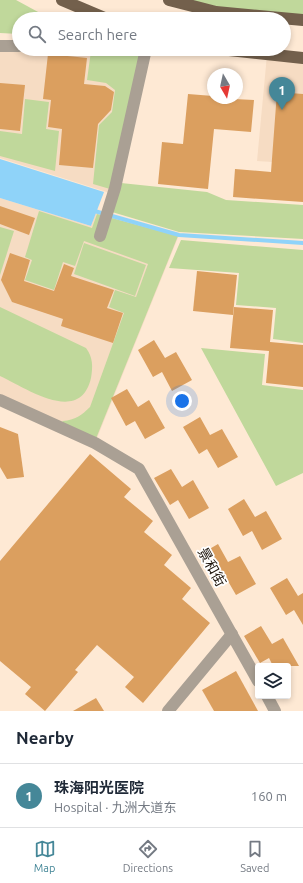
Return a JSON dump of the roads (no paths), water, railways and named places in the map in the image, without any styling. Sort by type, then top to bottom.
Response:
[{"type":"main road","points":[[62,0],[90,12]]},
{"type":"main road","points":[[169,0],[216,12]]},
{"type":"main road","points":[[291,19],[303,20]]},
{"type":"main road","points":[[285,56],[303,58]]},
{"type":"street","points":[[0,46],[12,46]]},
{"type":"street","points":[[100,236],[115,188],[144,56]]},
{"type":"street","name":"景和街","points":[[0,400],[95,443],[139,469],[255,676]]},
{"type":"street","points":[[168,711],[232,634]]},
{"type":"street","points":[[269,699],[275,711]]},
{"type":"water","points":[[0,159],[104,192],[91,226],[0,198]]},
{"type":"waterway","points":[[91,210],[179,235],[303,243]]},
{"type":"place","name":"珠海阳光医院","points":[[282,110]]}]
